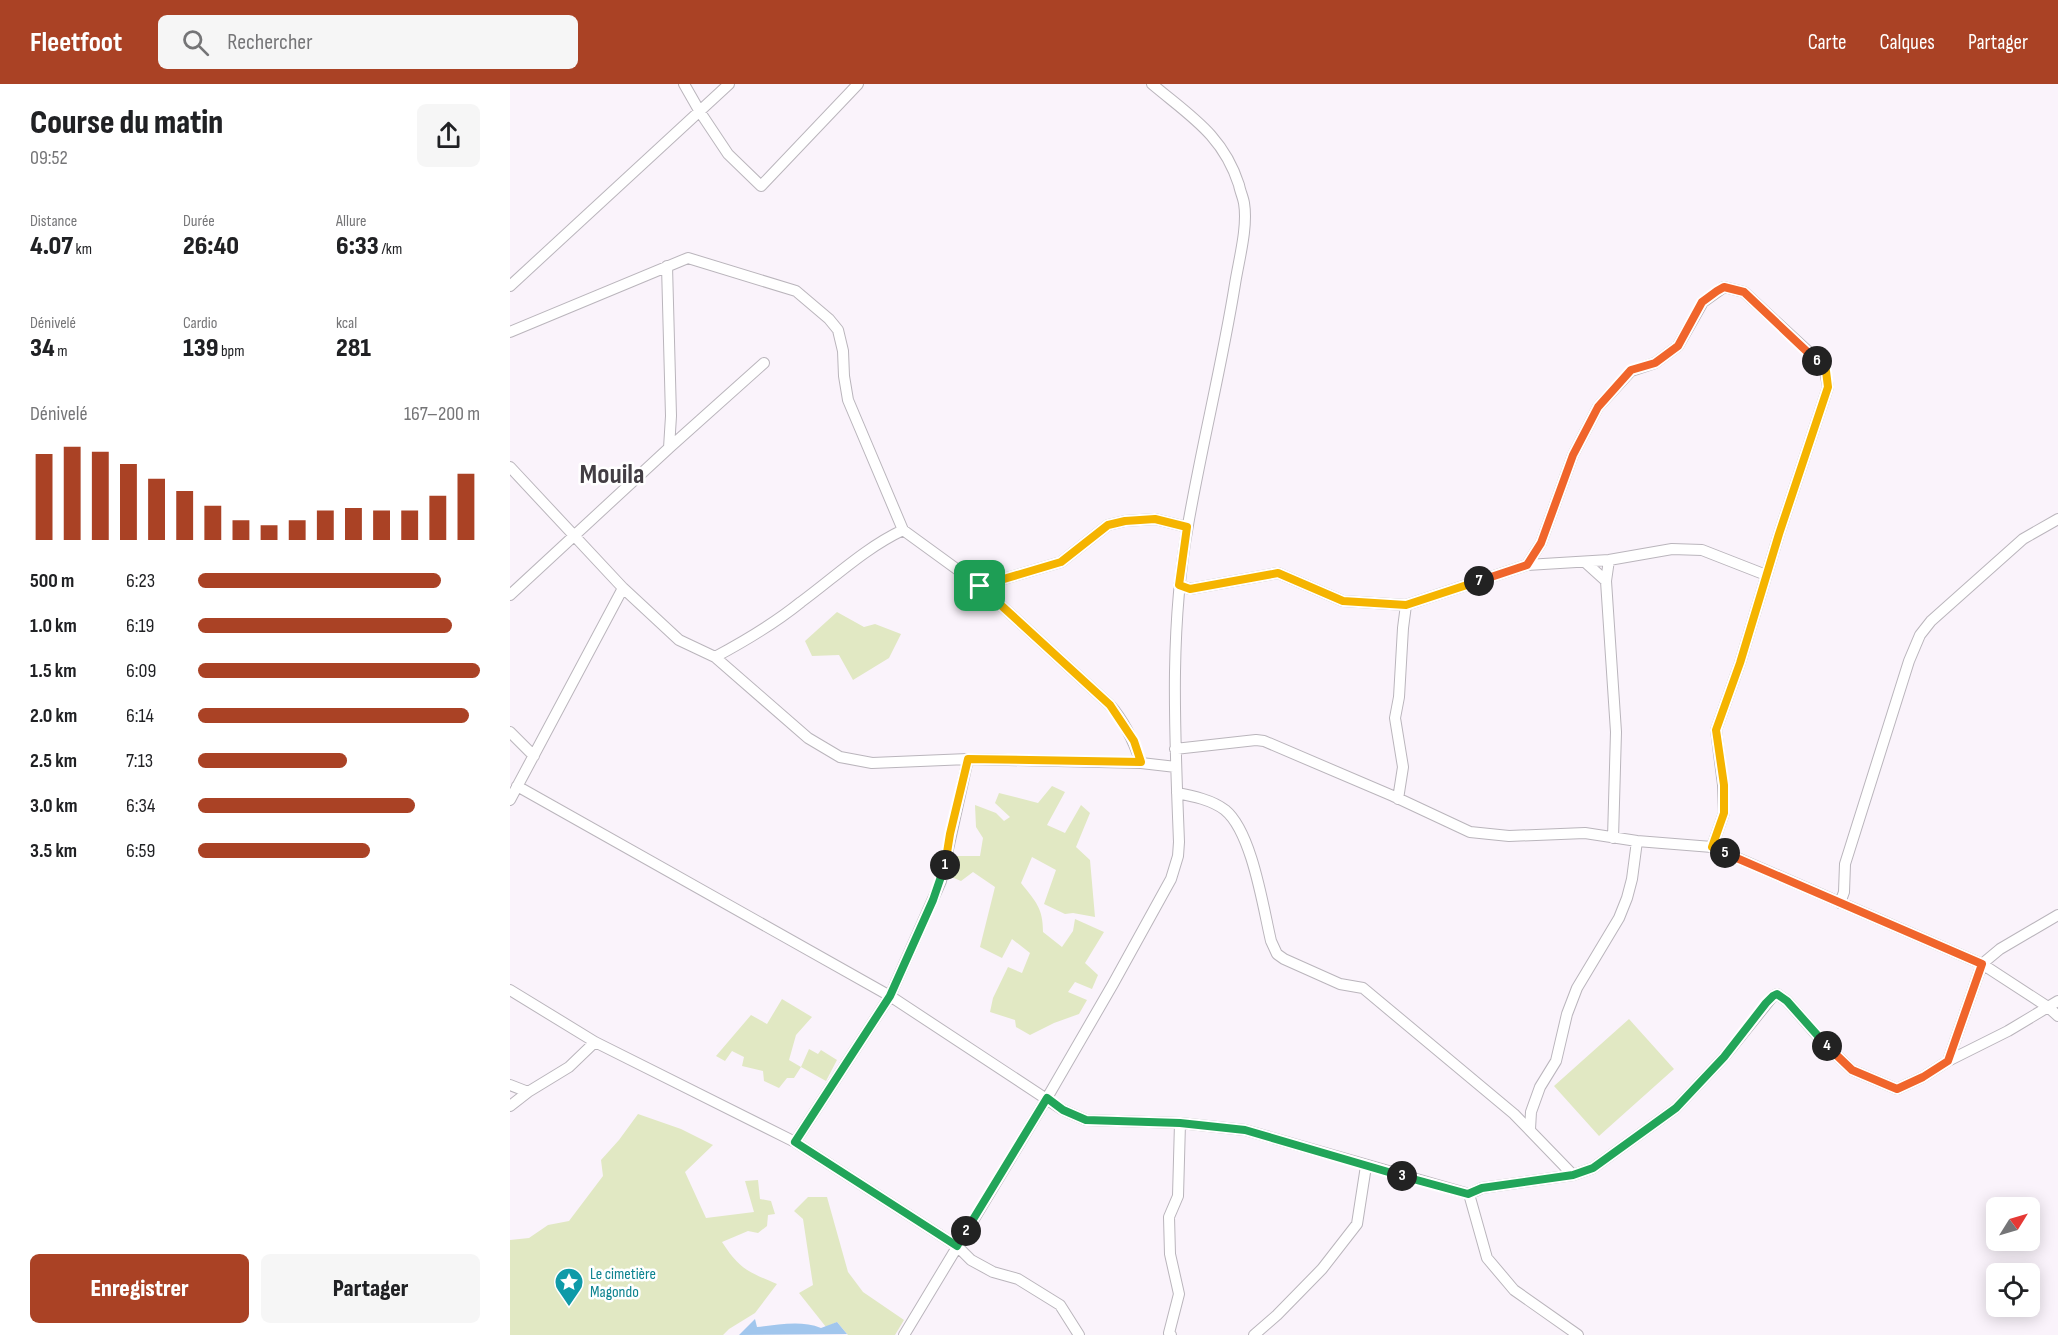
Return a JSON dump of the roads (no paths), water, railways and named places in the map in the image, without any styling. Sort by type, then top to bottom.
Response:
[{"type":"street","points":[[684,84],[728,154],[761,186],[858,84]]},
{"type":"street","points":[[510,286],[729,84]]},
{"type":"street","points":[[904,1335],[1113,984],[1171,879],[1178,856],[1175,749],[1179,585],[1187,527],[1229,321],[1243,234],[1244,203],[1228,157],[1210,132],[1152,84]]},
{"type":"street","points":[[510,332],[688,258],[796,291],[834,324],[843,351],[848,400],[903,530],[980,586],[1110,705],[1134,741],[1141,762]]},
{"type":"street","points":[[667,266],[671,416],[669,448]]},
{"type":"street","points":[[1527,565],[1541,543],[1573,455],[1598,407],[1631,370],[1655,363],[1678,346],[1702,302],[1724,287],[1744,292],[1812,355],[1826,371],[1828,387],[1740,663],[1716,730],[1724,785],[1724,813],[1712,847]]},
{"type":"street","points":[[510,595],[764,363]]},
{"type":"street","points":[[510,467],[623,588],[679,640],[715,657],[808,738],[840,757],[872,763],[968,759],[1141,762],[1176,767]]},
{"type":"street","points":[[980,586],[1061,562],[1108,525],[1125,521],[1155,519],[1187,527]]},
{"type":"street","points":[[1840,903],[1844,892],[1845,864],[1909,661],[1920,635],[1931,621],[2001,558],[2023,540],[2058,519]]},
{"type":"street","points":[[715,657],[746,640],[801,603],[880,541],[903,530]]},
{"type":"street","points":[[1179,585],[1190,589],[1278,573],[1343,601],[1406,605],[1527,565],[1609,560],[1672,549],[1702,550],[1766,576]]},
{"type":"street","points":[[1609,560],[1606,581],[1616,732],[1613,838]]},
{"type":"street","points":[[1585,562],[1606,581]]},
{"type":"street","points":[[510,800],[623,588]]},
{"type":"street","points":[[1398,799],[1402,767],[1395,718],[1399,697],[1406,605]]},
{"type":"street","points":[[510,732],[534,756]]},
{"type":"street","points":[[1175,749],[1264,741],[1470,832],[1509,836],[1585,833],[1637,841],[1712,847],[1982,964],[2058,1016]]},
{"type":"street","points":[[795,1142],[890,996],[941,881],[968,759]]},
{"type":"street","points":[[517,786],[890,996],[1063,1110],[1086,1120],[1180,1123],[1245,1130],[1468,1194],[1482,1188],[1573,1175],[1593,1168],[1676,1108],[1724,1057],[1766,1003],[1777,994],[1787,1001],[1822,1042],[1852,1070],[1897,1089],[1923,1077],[2058,1001]]},
{"type":"street","points":[[1177,792],[1220,807],[1234,820],[1250,854],[1271,941],[1277,954],[1340,984],[1364,988],[1438,1048],[1530,1129],[1573,1175]]},
{"type":"street","points":[[1530,1129],[1531,1112],[1540,1087],[1556,1061],[1567,1014],[1577,988],[1619,918],[1627,898],[1637,841]]},
{"type":"street","points":[[1948,1061],[1982,964],[2000,949],[2058,915]]},
{"type":"street","points":[[510,990],[595,1042],[795,1142],[957,1246],[971,1260],[993,1272],[1018,1279],[1060,1305],[1079,1335]]},
{"type":"street","points":[[510,1106],[569,1067],[595,1042]]},
{"type":"street","points":[[510,1085],[528,1092]]},
{"type":"street","points":[[1171,1335],[1169,1333],[1179,1294],[1170,1254],[1169,1217],[1178,1196],[1180,1123]]},
{"type":"street","points":[[1254,1335],[1277,1316],[1322,1269],[1357,1224],[1366,1166]]},
{"type":"street","points":[[1468,1194],[1487,1258],[1514,1290],[1578,1335]]},
{"type":"water","points":[[755,1319],[757,1327],[797,1324],[821,1328],[837,1322],[847,1334],[739,1335]]},
{"type":"place","name":"Le cimetière Magondo","points":[[569,1308]]},
{"type":"district","name":"Mouila","points":[[612,473]]}]
